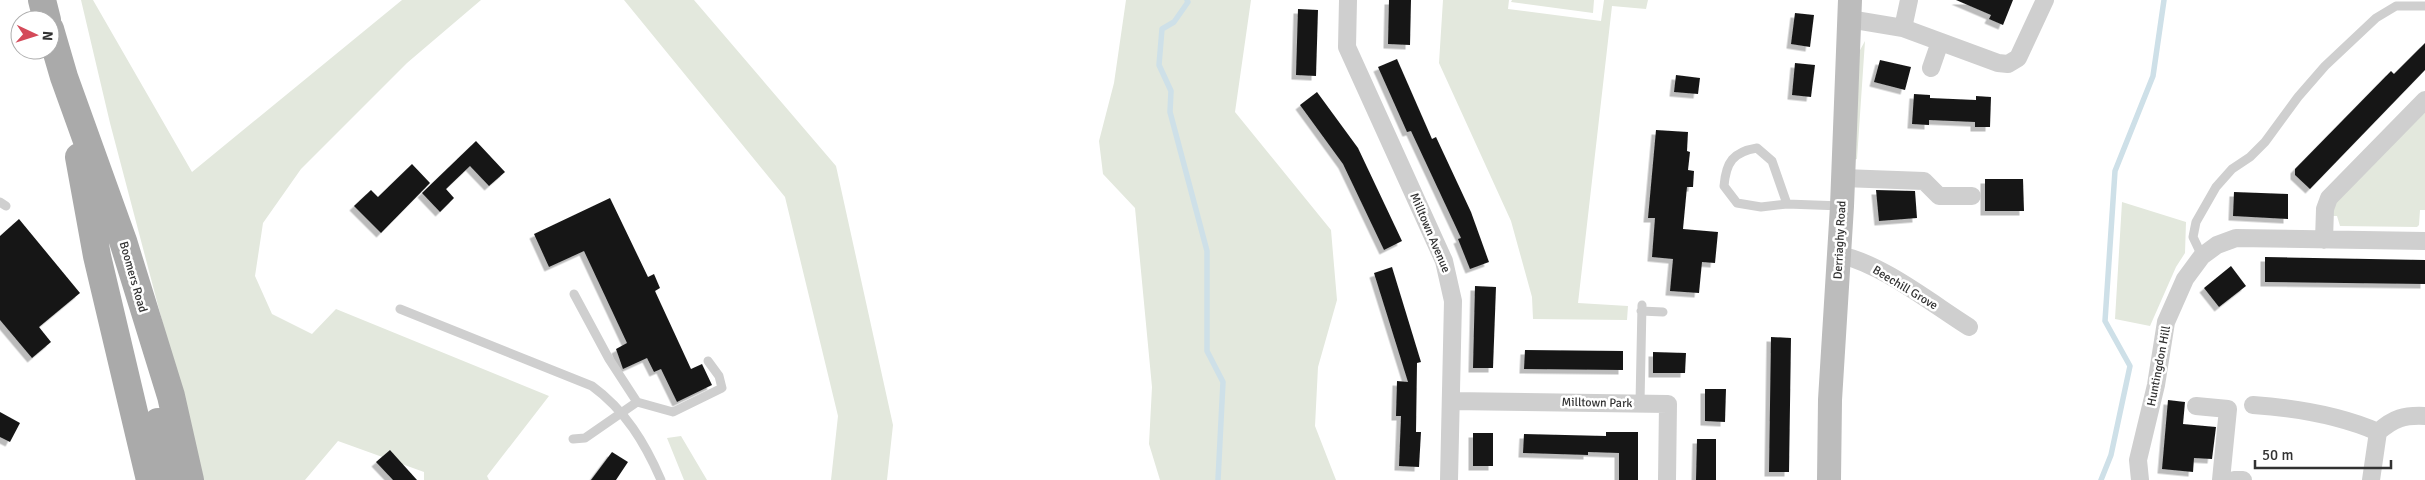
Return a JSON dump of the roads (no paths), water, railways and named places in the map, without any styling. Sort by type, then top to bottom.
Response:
[{"type":"main road","name":"Boomers Road","points":[[59,60],[123,241],[142,309],[171,396],[190,480]]},
{"type":"main road","name":"Boomers Road","points":[[64,77],[97,256],[150,480]]},
{"type":"main road","points":[[142,309],[147,366],[170,480]]},
{"type":"street","name":"Milltown Avenue","points":[[1348,0],[1348,47],[1444,261],[1450,280],[1453,301],[1449,480]]},
{"type":"street","points":[[1903,28],[1909,0]]},
{"type":"street","points":[[1849,10],[1998,63],[2008,64],[2018,58],[2045,0]]},
{"type":"street","name":"Derriaghy Road","points":[[1829,480],[1830,400],[1840,255],[1849,10]]},
{"type":"street","points":[[1931,68],[1940,42]]},
{"type":"street","points":[[2324,240],[2325,209],[2329,198],[2425,100]]},
{"type":"street","points":[[1843,178],[1924,181],[1940,196],[1972,196]]},
{"type":"street","name":"Huntingdon Hill","points":[[2140,480],[2138,460],[2156,385],[2166,322],[2185,279],[2202,256],[2217,245],[2236,238],[2425,241]]},
{"type":"street","name":"Beechill Grove","points":[[1840,255],[1879,270],[1968,327]]},
{"type":"street","name":"Milltown Park","points":[[1451,401],[1668,404],[1667,480]]},
{"type":"street","points":[[2253,405],[2290,408],[2360,424],[2378,432]]},
{"type":"street","points":[[2196,406],[2228,408],[2221,480]]},
{"type":"street","points":[[2371,480],[2378,432],[2391,421],[2405,415],[2425,416]]},
{"type":"street","points":[[2234,480],[2243,480]]},
{"type":"lane","points":[[2202,256],[2193,237],[2196,222],[2216,187],[2232,169],[2250,157],[2265,142],[2298,96],[2325,66],[2376,18],[2396,6],[2425,6]]},
{"type":"lane","points":[[1787,204],[1772,161],[1758,148],[1742,151],[1729,163],[1725,172],[1724,186],[1737,203],[1761,207],[1787,204],[1842,206]]},
{"type":"lane","points":[[574,294],[609,359],[637,402],[673,412],[722,388],[720,376],[708,361]]},
{"type":"lane","points":[[1640,404],[1642,308],[1663,312]]},
{"type":"lane","points":[[400,309],[592,386],[611,400],[631,422],[661,480]]},
{"type":"lane","points":[[572,439],[585,438],[637,402]]},
{"type":"waterway","points":[[1187,0],[1188,2],[1174,22],[1162,29],[1159,65],[1171,91],[1170,112],[1207,251],[1207,351],[1223,382],[1218,480]]},
{"type":"waterway","points":[[2101,480],[2111,455],[2130,366],[2105,321],[2115,171],[2153,76],[2164,0]]}]
